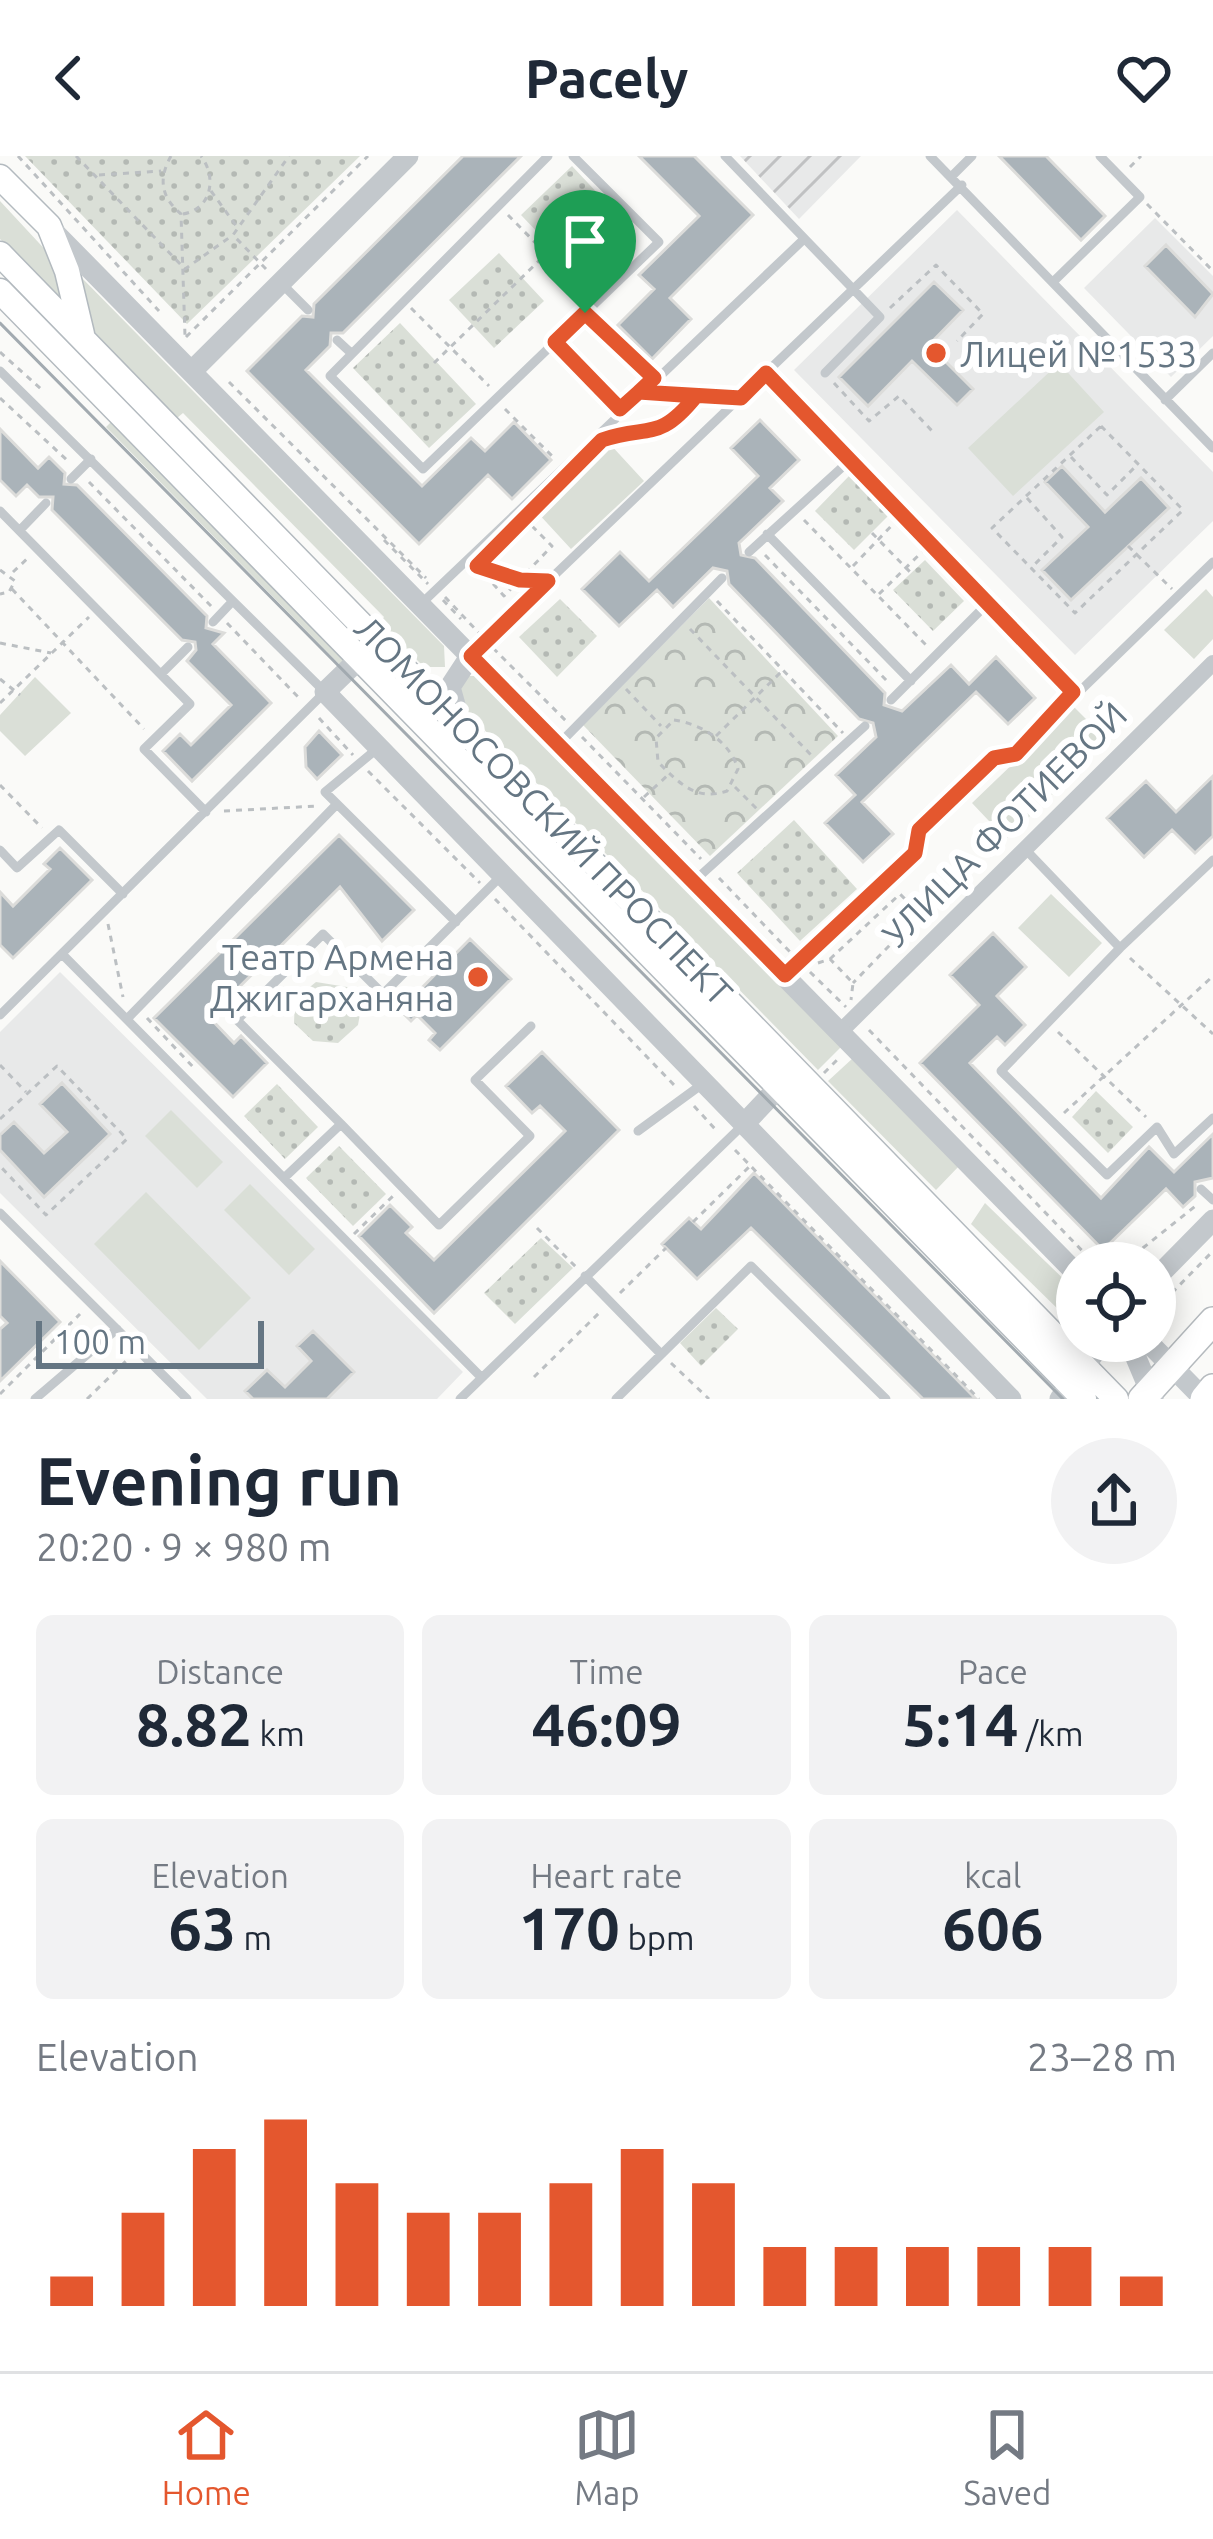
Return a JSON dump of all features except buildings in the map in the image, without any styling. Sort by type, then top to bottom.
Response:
[{"type":"main road","points":[[0,177],[49,226],[88,347]]},
{"type":"main road","name":"ЛОМОНОСОВСКИЙ ПРОСПЕКТ","points":[[0,254],[729,1000],[1075,1388]]},
{"type":"main road","name":"ЛОМОНОСОВСКИЙ ПРОСПЕКТ","points":[[0,291],[357,661],[1075,1388]]},
{"type":"main road","points":[[411,716],[411,695],[432,694]]},
{"type":"main road","points":[[710,1019],[728,1016],[729,1000]]},
{"type":"main road","points":[[1148,1396],[1213,1321]]},
{"type":"main road","points":[[1075,1388],[1116,1399]]},
{"type":"main road","points":[[1204,1399],[1213,1388]]},
{"type":"street","points":[[192,371],[408,156]]},
{"type":"street","points":[[49,226],[192,371],[433,599],[566,737],[625,814],[692,883],[789,965],[843,1041],[1056,1253]]},
{"type":"street","points":[[459,719],[450,687],[481,651]]},
{"type":"street","points":[[357,661],[325,692],[1007,1398]]},
{"type":"street","name":"УЛИЦА ФОТИЕВОЙ","points":[[843,1041],[1025,849],[1213,663]]},
{"type":"street","points":[[745,1123],[778,1088]]},
{"type":"street","points":[[1176,1258],[1213,1220]]},
{"type":"street","points":[[1075,1388],[1090,1362]]},
{"type":"street","points":[[1137,1362],[1148,1396]]},
{"type":"street","points":[[1172,1363],[1204,1399]]},
{"type":"lane","points":[[526,156],[536,166]]},
{"type":"lane","points":[[548,156],[330,376],[423,469],[659,242],[573,156]]},
{"type":"lane","points":[[725,156],[880,317],[824,373]]},
{"type":"lane","points":[[930,156],[1213,448]]},
{"type":"lane","points":[[951,177],[972,156]]},
{"type":"lane","points":[[1054,280],[1140,196],[1100,156]]},
{"type":"lane","points":[[481,651],[548,581],[962,185]]},
{"type":"lane","points":[[433,599],[561,465],[803,240]]},
{"type":"lane","points":[[280,283],[308,310]]},
{"type":"lane","points":[[337,340],[350,353]]},
{"type":"lane","points":[[555,342],[620,409]]},
{"type":"lane","points":[[1165,400],[1213,353]]},
{"type":"lane","points":[[0,371],[230,604],[325,692],[0,1015]]},
{"type":"lane","points":[[766,373],[1073,692]]},
{"type":"lane","points":[[71,479],[91,459]]},
{"type":"lane","points":[[752,549],[849,461]]},
{"type":"lane","points":[[20,530],[46,503]]},
{"type":"lane","points":[[0,511],[190,704],[144,749],[206,812]]},
{"type":"lane","points":[[767,534],[911,681]]},
{"type":"lane","points":[[789,965],[915,853],[919,830],[994,758],[1016,754],[1073,692],[1213,562]]},
{"type":"lane","points":[[566,737],[722,578]]},
{"type":"lane","points":[[213,622],[230,604]]},
{"type":"lane","points":[[895,696],[986,605]]},
{"type":"lane","points":[[161,674],[188,646]]},
{"type":"lane","points":[[692,883],[865,726]]},
{"type":"lane","points":[[379,747],[325,792],[456,922]]},
{"type":"lane","points":[[127,1019],[337,805]]},
{"type":"lane","points":[[0,850],[17,868],[59,830],[123,894]]},
{"type":"lane","points":[[1025,849],[1120,948]]},
{"type":"lane","points":[[1179,1166],[1156,1127],[1107,1175],[1001,1071],[1213,860]]},
{"type":"lane","points":[[503,874],[383,994],[323,934],[237,1020],[439,1225],[530,1136],[476,1080],[532,1026]]},
{"type":"lane","points":[[62,954],[481,1376]]},
{"type":"lane","points":[[638,1131],[705,1081]]},
{"type":"lane","points":[[1174,1154],[1213,1118]]},
{"type":"lane","points":[[460,1399],[745,1123]]},
{"type":"lane","points":[[284,1178],[341,1124]]},
{"type":"lane","points":[[0,1214],[187,1399]]},
{"type":"lane","points":[[616,1399],[752,1267],[886,1399]]},
{"type":"lane","points":[[585,1276],[661,1354]]},
{"type":"lane","points":[[34,1399],[117,1329]]},
{"type":"path","points":[[18,156],[184,339]]},
{"type":"path","points":[[76,156],[185,268]]},
{"type":"path","points":[[171,156],[163,171],[167,202],[181,214],[184,339]]},
{"type":"path","points":[[200,156],[210,190],[238,228]]},
{"type":"path","points":[[185,268],[233,235],[289,156]]},
{"type":"path","points":[[184,339],[368,156]]},
{"type":"path","points":[[1120,176],[1141,156]]},
{"type":"path","points":[[95,176],[163,171]]},
{"type":"path","points":[[181,214],[205,202],[210,190]]},
{"type":"path","points":[[1140,196],[1213,271]]},
{"type":"path","points":[[498,206],[595,303]]},
{"type":"path","points":[[233,235],[280,283]]},
{"type":"path","points":[[434,363],[546,254]]},
{"type":"path","points":[[880,317],[936,265],[983,314],[957,340]]},
{"type":"path","points":[[404,301],[561,465]]},
{"type":"path","points":[[585,313],[654,378]]},
{"type":"path","points":[[0,352],[40,389]]},
{"type":"path","points":[[824,373],[869,421],[898,396],[934,433]]},
{"type":"path","points":[[223,376],[427,579]]},
{"type":"path","points":[[639,392],[741,398]]},
{"type":"path","points":[[602,440],[620,434],[649,435],[680,416],[696,396]]},
{"type":"path","points":[[1101,426],[1183,510],[1075,613],[992,528],[1070,455],[1101,426]]},
{"type":"path","points":[[1070,455],[1107,495],[1138,464]]},
{"type":"path","points":[[1025,496],[1062,537],[1031,568]]},
{"type":"path","points":[[795,510],[936,656]]},
{"type":"path","points":[[851,568],[902,516]]},
{"type":"path","points":[[524,518],[552,546],[520,580],[504,596],[477,566],[520,580],[548,581]]},
{"type":"path","points":[[872,533],[911,573]]},
{"type":"path","points":[[878,596],[929,545]]},
{"type":"path","points":[[1128,546],[1177,594]]},
{"type":"path","points":[[11,574],[38,549]]},
{"type":"path","points":[[752,549],[895,696]]},
{"type":"path","points":[[0,570],[11,574]]},
{"type":"path","points":[[11,574],[12,589],[154,739]]},
{"type":"path","points":[[0,594],[12,589]]},
{"type":"path","points":[[708,591],[849,740]]},
{"type":"path","points":[[433,599],[479,633]]},
{"type":"path","points":[[0,704],[98,610]]},
{"type":"path","points":[[680,619],[819,764]]},
{"type":"path","points":[[0,643],[52,653]]},
{"type":"path","points":[[481,651],[566,737],[643,798],[703,862]]},
{"type":"path","points":[[715,737],[783,670]]},
{"type":"path","points":[[0,679],[20,695]]},
{"type":"path","points":[[618,681],[662,727]]},
{"type":"path","points":[[674,720],[688,722],[715,737],[737,761],[734,785],[716,795],[685,789],[658,762],[655,749],[662,727],[674,720]]},
{"type":"path","points":[[625,814],[670,774]]},
{"type":"path","points":[[0,785],[52,838]]},
{"type":"path","points":[[734,785],[764,816]]},
{"type":"path","points":[[206,812],[337,805]]},
{"type":"path","points":[[713,872],[789,965]]},
{"type":"path","points":[[900,894],[920,914],[853,983],[850,1011],[805,966],[830,959],[900,894]]},
{"type":"path","points":[[106,911],[127,1019]]},
{"type":"path","points":[[1120,948],[1213,1034]]},
{"type":"path","points":[[830,959],[853,983]]},
{"type":"path","points":[[1053,1122],[1213,976]]},
{"type":"path","points":[[1048,1023],[1156,1127]]},
{"type":"path","points":[[867,1027],[1074,1242]]},
{"type":"path","points":[[823,1075],[843,1041]]},
{"type":"path","points":[[0,1065],[27,1094]]},
{"type":"path","points":[[0,1119],[57,1066],[127,1139],[34,1227]]},
{"type":"path","points":[[692,1222],[750,1165]]},
{"type":"path","points":[[0,1166],[46,1216]]},
{"type":"path","points":[[352,1235],[403,1187]]},
{"type":"path","points":[[1150,1242],[1208,1195]]},
{"type":"path","points":[[537,1228],[585,1276]]},
{"type":"path","points":[[534,1377],[666,1248]]},
{"type":"path","points":[[1176,1289],[1213,1252]]},
{"type":"path","points":[[0,1394],[91,1303]]},
{"type":"path","points":[[87,1399],[137,1349]]},
{"type":"path","points":[[661,1354],[709,1399]]},
{"type":"path","points":[[26,1367],[46,1390]]},
{"type":"shaded area","points":[[740,156],[861,156],[799,219]]},
{"type":"shaded area","points":[[957,210],[1213,472],[1213,521],[1075,655],[794,370]]},
{"type":"shaded area","points":[[1155,218],[1213,276],[1213,336],[1171,377],[1084,288]]},
{"type":"shaded area","points":[[60,972],[463,1372],[437,1399],[207,1399],[0,1193],[0,1032]]},
{"type":"green space","points":[[25,156],[360,156],[187,324]]},
{"type":"green space","points":[[572,166],[636,234],[585,282],[521,215]]},
{"type":"green space","points":[[0,201],[52,257],[61,295],[54,295],[0,239]]},
{"type":"green space","points":[[499,253],[544,301],[494,348],[449,300]]},
{"type":"green space","points":[[81,277],[444,646],[445,667],[424,667],[380,623],[384,617],[183,413],[177,418],[88,328]]},
{"type":"green space","points":[[400,323],[476,404],[429,448],[353,368]]},
{"type":"green space","points":[[1059,363],[1104,412],[1013,496],[968,448]]},
{"type":"green space","points":[[111,422],[350,664],[344,669],[106,427]]},
{"type":"green space","points":[[609,443],[644,481],[571,549],[536,511]]},
{"type":"green space","points":[[850,475],[890,514],[854,550],[815,511]]},
{"type":"green space","points":[[925,560],[964,601],[933,631],[893,590]]},
{"type":"green space","points":[[1206,589],[1213,597],[1213,639],[1194,659],[1164,630]]},
{"type":"green space","points":[[709,598],[838,736],[710,856],[583,725]]},
{"type":"green space","points":[[560,599],[597,636],[557,677],[519,637]]},
{"type":"green space","points":[[469,676],[476,676],[842,1046],[818,1070],[458,703],[455,693]]},
{"type":"green space","points":[[35,677],[71,713],[25,756],[0,731],[0,715]]},
{"type":"green space","points":[[1073,706],[1108,741],[1006,839],[972,803]]},
{"type":"green space","points":[[794,820],[857,889],[800,941],[737,873]]},
{"type":"green space","points":[[1051,894],[1102,943],[1069,977],[1018,928]]},
{"type":"green space","points":[[316,982],[347,987],[362,1003],[358,1025],[338,1043],[313,1041],[294,1023],[295,999]]},
{"type":"green space","points":[[853,1058],[960,1165],[936,1190],[828,1081]]},
{"type":"green space","points":[[277,1084],[318,1127],[285,1159],[244,1116]]},
{"type":"green space","points":[[1096,1091],[1133,1127],[1108,1153],[1072,1117]]},
{"type":"green space","points":[[171,1110],[223,1162],[197,1188],[145,1136]]},
{"type":"green space","points":[[339,1146],[386,1194],[353,1226],[306,1178]]},
{"type":"green space","points":[[250,1184],[315,1249],[289,1275],[224,1210]]},
{"type":"green space","points":[[146,1192],[251,1298],[199,1350],[94,1244]]},
{"type":"green space","points":[[985,1203],[1056,1272],[1056,1307],[971,1224]]},
{"type":"green space","points":[[541,1238],[573,1268],[515,1324],[484,1293]]},
{"type":"green space","points":[[716,1308],[738,1329],[701,1366],[680,1343]]},
{"type":"tram line","points":[[0,323],[1063,1399]]},
{"type":"place","name":"Лицей №1533","points":[[936,353]]},
{"type":"place","name":"Театр Армена Джигарханяна","points":[[478,977]]},
{"type":"route","points":[[585,313],[555,342],[620,409],[639,392],[741,398],[766,373],[1073,692],[1016,754],[994,758],[919,830],[915,853],[785,975],[471,656],[548,581],[520,580],[477,566],[602,440],[620,434],[649,435],[680,416],[696,396],[639,392],[654,378],[585,313]]}]
